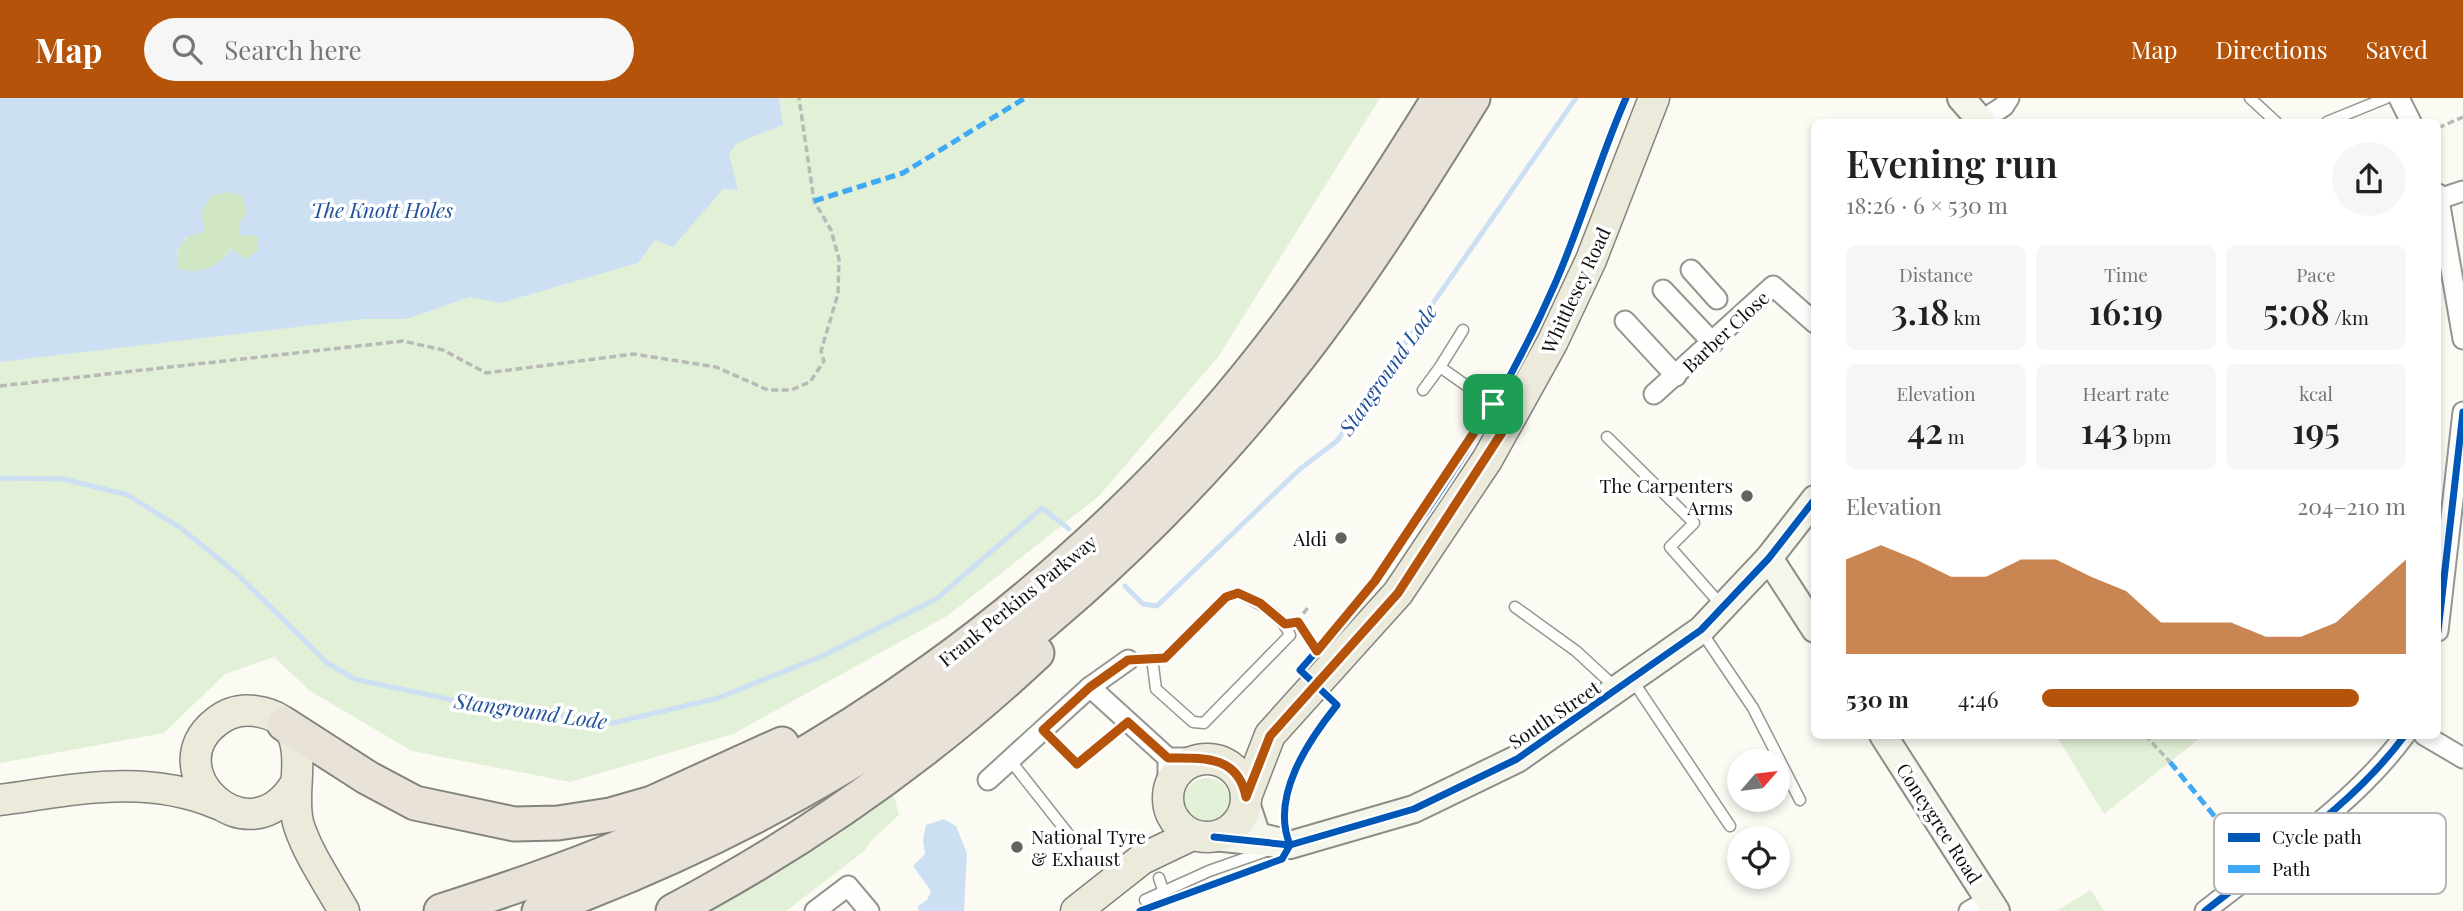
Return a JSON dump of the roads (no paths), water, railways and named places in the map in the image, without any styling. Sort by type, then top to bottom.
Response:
[{"type":"highway","name":"Frank Perkins Parkway","points":[[441,911],[611,851],[688,815],[764,776],[898,694],[978,636],[1097,535],[1208,422],[1325,273],[1439,98]]},
{"type":"highway","name":"Frank Perkins Parkway","points":[[539,911],[624,879],[705,842],[843,767],[995,660],[1117,558],[1229,442],[1285,376],[1347,293],[1473,98]]},
{"type":"highway","points":[[673,911],[809,832],[889,776],[1013,675],[1078,614],[1117,558]]},
{"type":"highway","points":[[284,724],[368,779],[415,803],[514,824],[558,823],[610,815],[652,803],[898,694]]},
{"type":"main road","name":"Whittlesey Road","points":[[1246,800],[1270,736],[1398,593],[1512,417],[1552,343],[1591,261],[1654,98]]},
{"type":"main road","points":[[136,785],[158,777],[197,751],[208,730],[226,715],[256,711],[284,724],[299,752],[295,804],[312,854]]},
{"type":"main road","name":"Whittlesey Road","points":[[1210,759],[1270,736]]},
{"type":"main road","points":[[197,751],[200,781],[218,804]]},
{"type":"main road","points":[[1076,911],[1151,869],[1203,836],[1236,825],[1246,800],[1237,772],[1210,759],[1181,768],[1168,792],[1151,869]]},
{"type":"main road","points":[[262,813],[282,802],[296,783]]},
{"type":"main road","points":[[0,800],[136,785],[192,793],[246,814],[262,813],[280,818],[296,829],[344,911]]},
{"type":"main road","points":[[1168,792],[1173,819],[1203,836]]},
{"type":"street","points":[[1961,98],[1978,119]]},
{"type":"street","points":[[1985,119],[2004,106],[2009,98]]},
{"type":"street","points":[[2399,98],[2410,119]]},
{"type":"street","points":[[2441,196],[2463,191]]},
{"type":"street","points":[[2441,208],[2463,339]]},
{"type":"street","points":[[1691,270],[1727,310]]},
{"type":"street","name":"Barber Close","points":[[1654,394],[1713,343],[1727,310],[1773,286],[1811,319]]},
{"type":"street","points":[[1663,290],[1713,343]]},
{"type":"street","name":"Barber Close","points":[[1625,321],[1676,376]]},
{"type":"street","points":[[2441,605],[2463,412]]},
{"type":"street","name":"South Street","points":[[1203,836],[1290,845],[1414,809],[1517,758],[1701,631],[1769,558],[1811,504]]},
{"type":"street","points":[[1769,558],[1811,623]]},
{"type":"street","points":[[988,780],[1090,687],[1128,660]]},
{"type":"street","points":[[1090,687],[1168,758],[1210,759]]},
{"type":"street","name":"Coneygree Road","points":[[1885,739],[1985,907]]},
{"type":"street","points":[[2328,813],[2359,788],[2387,760],[2402,739]]},
{"type":"street","points":[[2431,739],[2463,758]]},
{"type":"street","points":[[1168,758],[1168,792]]},
{"type":"street","points":[[1246,800],[1257,836],[1290,845]]},
{"type":"street","points":[[815,911],[848,886],[869,911]]},
{"type":"street","points":[[2206,911],[2227,894]]},
{"type":"lane","points":[[2250,98],[2273,119]]},
{"type":"lane","points":[[2334,119],[2386,98]]},
{"type":"lane","points":[[1423,390],[1463,330]]},
{"type":"lane","points":[[1440,367],[1512,417]]},
{"type":"lane","points":[[1607,437],[1694,523],[1670,547],[1723,607]]},
{"type":"lane","points":[[1128,660],[1152,658],[1165,658],[1226,597],[1238,593],[1260,603],[1285,624],[1290,635],[1204,723],[1193,722],[1156,689],[1152,658]]},
{"type":"lane","points":[[1515,607],[1625,685],[1730,826]]},
{"type":"lane","points":[[1701,631],[1753,708],[1800,800]]},
{"type":"lane","points":[[1043,730],[1077,764],[1128,722]]},
{"type":"lane","points":[[1010,760],[1077,845]]},
{"type":"lane","points":[[1145,900],[1245,857],[1290,845]]},
{"type":"lane","points":[[1151,869],[1163,890]]},
{"type":"water","name":"The Knott Holes","points":[[0,98],[779,98],[783,125],[737,143],[729,154],[738,190],[723,189],[673,247],[655,240],[638,263],[500,303],[470,297],[406,319],[365,319],[0,362]],"holes":[[[227,192],[242,195],[247,212],[239,224],[240,236],[258,235],[258,251],[245,259],[232,249],[220,261],[207,268],[194,271],[177,268],[177,252],[186,237],[205,232],[201,212],[211,196]]]},
{"type":"water","points":[[944,819],[956,826],[967,853],[964,911],[919,911],[918,906],[927,900],[931,891],[913,866],[925,854],[923,840],[926,825]]},
{"type":"waterway","name":"Stanground Lode","points":[[1125,586],[1143,604],[1157,606],[1300,469],[1337,441],[1576,98]]},
{"type":"waterway","name":"Stanground Lode","points":[[0,478],[63,479],[128,495],[182,529],[236,573],[326,662],[354,679],[462,702],[613,723],[718,698],[820,657],[936,599],[1042,508],[1069,529]]},
{"type":"place","name":"The Carpenters Arms","points":[[1747,496]]},
{"type":"place","name":"Aldi","points":[[1341,538]]},
{"type":"place","name":"National Tyre & Exhaust","points":[[1017,847]]}]
